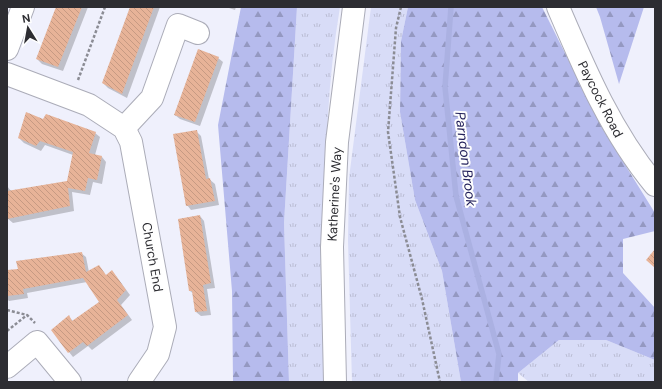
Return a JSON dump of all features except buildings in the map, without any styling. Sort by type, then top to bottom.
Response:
[{"type":"street","points":[[7,49],[22,7]]},
{"type":"street","name":"Katherine's Way","points":[[335,382],[332,247],[337,142],[354,7]]},
{"type":"street","name":"Paycock Road","points":[[558,7],[583,66],[616,132],[636,162],[655,185]]},
{"type":"street","points":[[7,74],[89,104],[124,128],[152,98],[178,26],[198,33]]},
{"type":"street","name":"Church End","points":[[124,128],[131,142],[135,161],[165,327],[158,354],[139,382]]},
{"type":"street","points":[[7,367],[38,342],[70,382]]},
{"type":"path","points":[[72,97],[105,7]]},
{"type":"path","points":[[401,7],[396,28],[388,132],[400,217],[422,299],[440,382]]},
{"type":"path","points":[[7,331],[27,315]]},
{"type":"green space","points":[[241,7],[297,7],[284,223],[289,382],[233,382],[232,291],[218,125]]},
{"type":"green space","points":[[297,7],[340,7],[333,54],[326,147],[325,241],[327,382],[289,382],[284,223]]},
{"type":"green space","points":[[371,7],[408,7],[401,41],[400,112],[415,200],[442,271],[461,382],[352,382],[348,241],[349,178]]},
{"type":"green space","points":[[408,7],[542,7],[604,131],[655,213],[655,231],[623,239],[623,273],[655,308],[655,360],[606,340],[559,340],[518,373],[518,382],[461,382],[442,271],[415,200],[400,112],[401,41]]},
{"type":"green space","points":[[596,7],[644,7],[619,84],[600,17]]},
{"type":"green space","points":[[559,340],[606,340],[655,360],[655,382],[529,382],[518,373]]},
{"type":"waterway","name":"Parndon Brook","points":[[451,7],[445,87],[456,196],[499,354],[496,382]]}]
